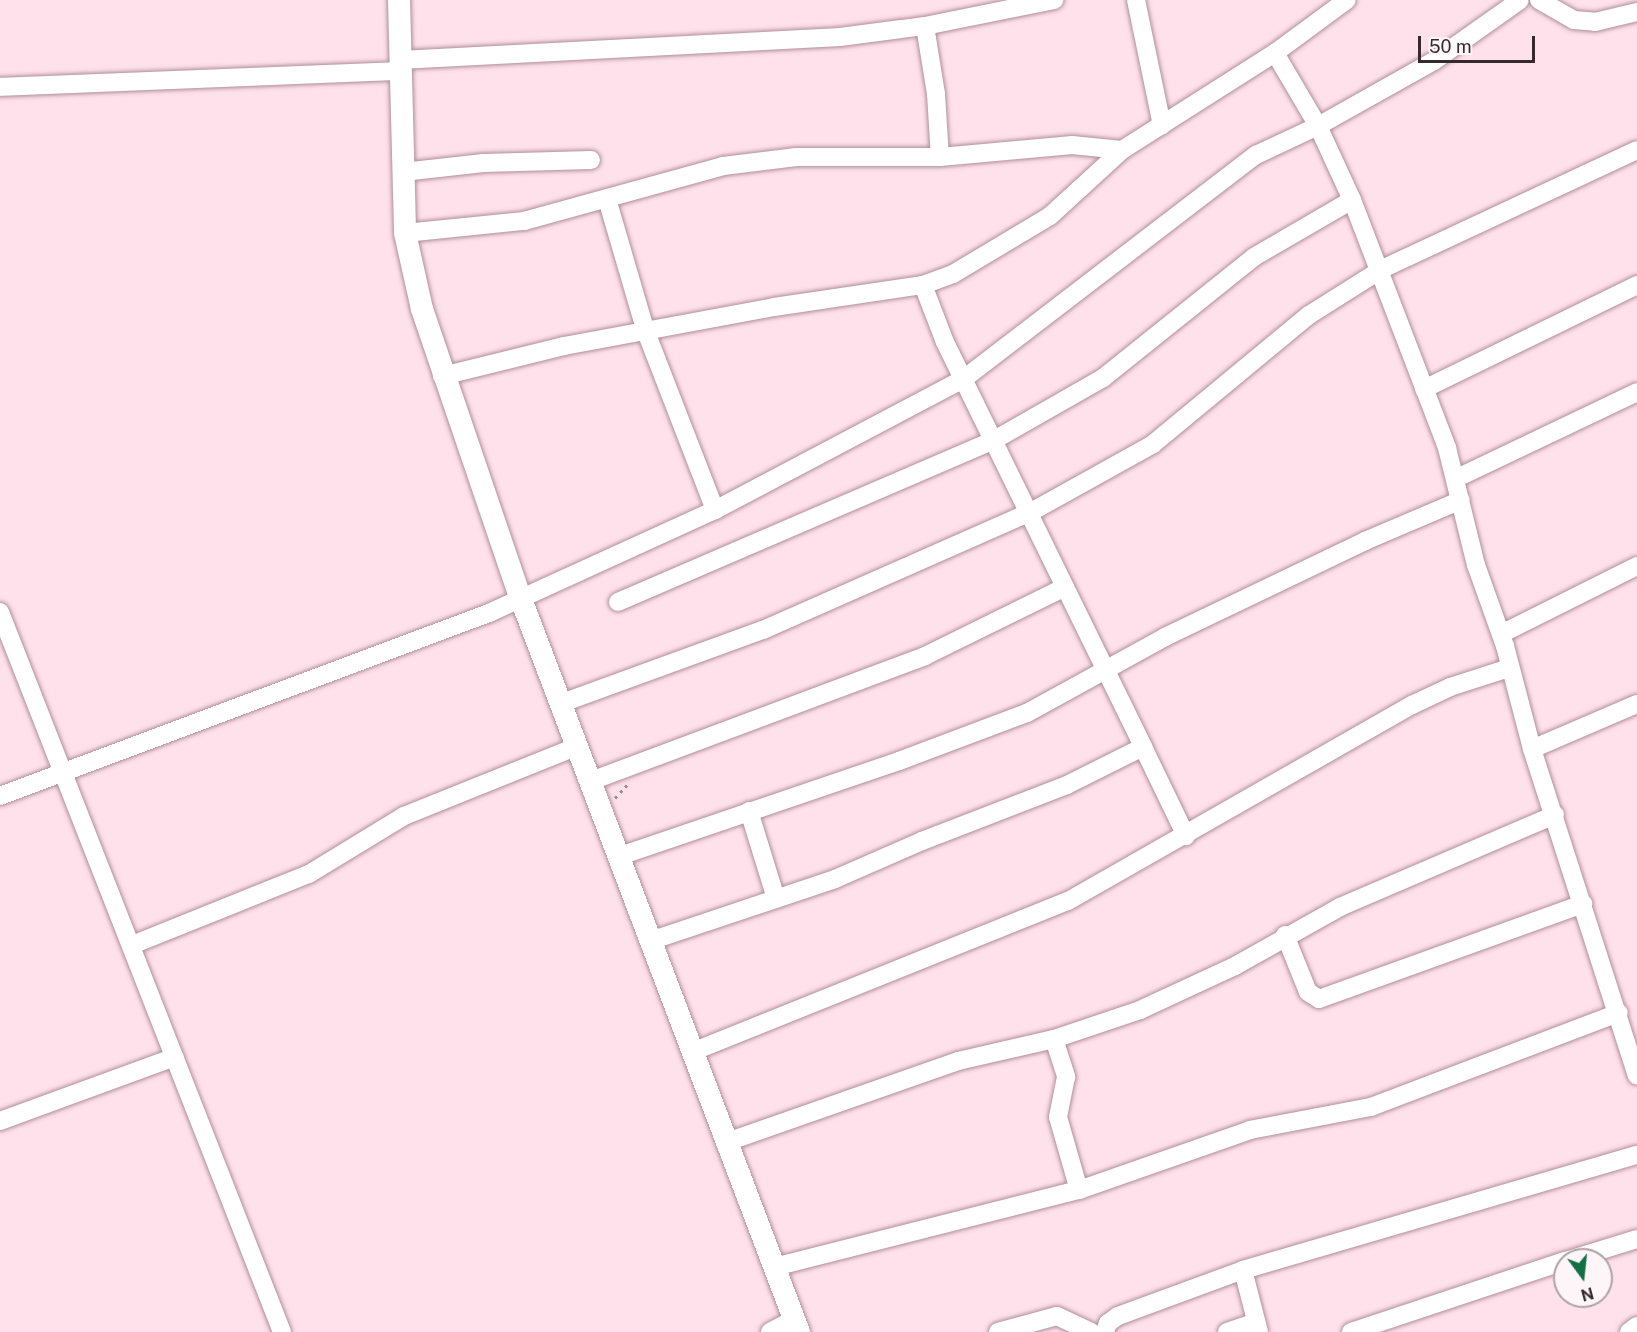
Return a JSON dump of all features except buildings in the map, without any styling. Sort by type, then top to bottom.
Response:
[{"type":"street","points":[[399,0],[405,233],[442,376],[521,599],[562,703],[617,857],[796,1325],[771,1332]]},
{"type":"street","points":[[0,87],[399,66],[840,37],[925,26],[1054,0]]},
{"type":"street","points":[[1136,0],[1162,125]]},
{"type":"street","points":[[442,376],[564,346],[774,307],[923,285],[975,264],[1050,216],[1122,150],[1236,74],[1275,53],[1347,0]]},
{"type":"street","points":[[0,796],[521,599],[715,510],[965,378],[1256,155],[1318,126],[1434,61],[1520,0]]},
{"type":"street","points":[[1539,0],[1574,20],[1595,22],[1637,12]]},
{"type":"street","points":[[925,26],[936,94],[940,157]]},
{"type":"street","points":[[1275,53],[1318,126],[1382,269],[1457,478],[1476,565],[1501,634],[1533,749],[1619,1013],[1637,1076]]},
{"type":"street","points":[[405,233],[524,221],[723,166],[795,157],[940,157],[1072,145],[1122,150]]},
{"type":"street","points":[[562,703],[763,630],[1031,512],[1153,444],[1309,315],[1382,269],[1637,150]]},
{"type":"street","points":[[403,172],[483,163],[591,160]]},
{"type":"street","points":[[607,199],[646,332],[715,510]]},
{"type":"street","points":[[618,602],[996,439],[1103,378],[1254,257],[1352,200]]},
{"type":"street","points":[[923,285],[938,327],[996,439],[1104,670],[1186,836]]},
{"type":"street","points":[[1424,389],[1637,285]]},
{"type":"street","points":[[1457,478],[1637,392]]},
{"type":"street","points":[[617,857],[986,730],[1055,699],[1104,670],[1365,541],[1461,500]]},
{"type":"street","points":[[1501,634],[1637,566]]},
{"type":"street","points":[[591,781],[925,656],[1065,587]]},
{"type":"street","points":[[0,612],[65,773],[282,1332]]},
{"type":"street","points":[[692,1052],[1068,901],[1432,695],[1509,668]]},
{"type":"street","points":[[1533,749],[1637,704]]},
{"type":"street","points":[[132,945],[309,874],[404,816],[578,746]]},
{"type":"street","points":[[650,941],[835,879],[1067,785],[1143,747]]},
{"type":"street","points":[[749,811],[776,899]]},
{"type":"street","points":[[727,1142],[958,1061],[1054,1039],[1175,994],[1235,966],[1285,935],[1340,907],[1555,815]]},
{"type":"street","points":[[1285,935],[1308,992],[1319,999],[1583,904]]},
{"type":"street","points":[[774,1267],[1078,1190],[1250,1130],[1371,1107],[1619,1013]]},
{"type":"street","points":[[1054,1039],[1066,1077],[1058,1117],[1060,1131],[1078,1190]]},
{"type":"street","points":[[0,1121],[175,1057]]},
{"type":"street","points":[[1105,1332],[1118,1316],[1243,1270],[1637,1155]]},
{"type":"street","points":[[1608,1248],[1637,1239]]},
{"type":"street","points":[[1351,1332],[1553,1266]]},
{"type":"street","points":[[1227,1332],[1257,1327],[1243,1270]]},
{"type":"street","points":[[998,1332],[1057,1316],[1092,1332]]},
{"type":"street","points":[[1629,1332],[1637,1326]]}]
